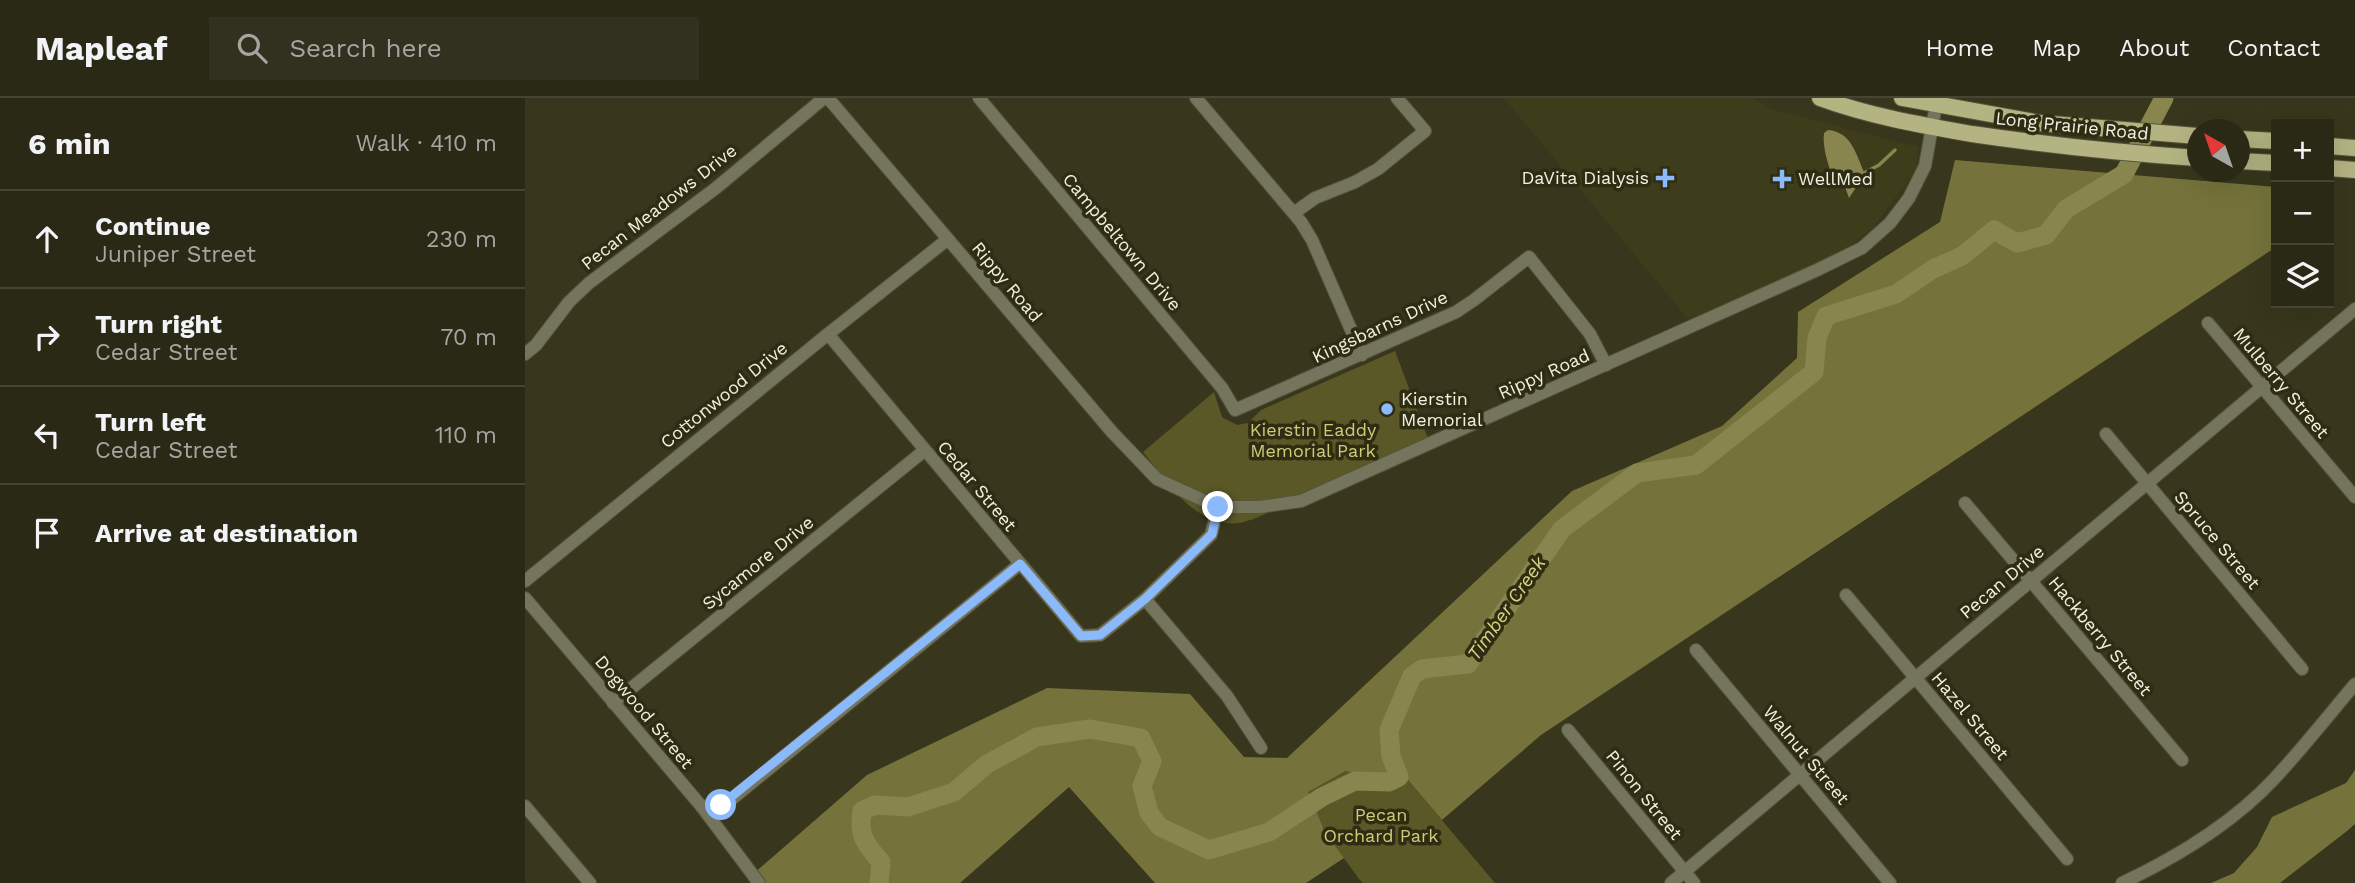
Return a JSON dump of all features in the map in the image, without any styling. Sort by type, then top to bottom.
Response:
[{"type":"main road","name":"Long Prairie Road","points":[[1821,98],[1853,110],[1932,127],[2038,144],[2187,157]]},
{"type":"main road","name":"Long Prairie Road","points":[[1902,98],[2041,123],[2187,135]]},
{"type":"main road","points":[[2250,140],[2271,141]]},
{"type":"main road","points":[[2334,146],[2355,148]]},
{"type":"main road","points":[[2250,162],[2271,163]]},
{"type":"main road","points":[[2334,168],[2355,170]]},
{"type":"street","name":"Rippy Road","points":[[826,98],[1112,432],[1157,479],[1218,507],[1260,507],[1301,501],[1862,248],[1890,223],[1909,198],[1925,166],[1936,105]]},
{"type":"street","name":"Pecan Meadows Drive","points":[[525,354],[536,345],[569,302],[589,283],[716,188],[826,98]]},
{"type":"street","name":"Campbeltown Drive","points":[[979,98],[1222,388],[1235,410]]},
{"type":"street","points":[[1196,98],[1294,213],[1312,240],[1362,355]]},
{"type":"street","points":[[1294,213],[1315,198],[1355,182],[1378,169],[1425,131],[1397,98]]},
{"type":"street","name":"Cottonwood Drive","points":[[525,581],[828,334],[948,240]]},
{"type":"street","name":"Kingsbarns Drive","points":[[1235,410],[1456,312],[1529,257],[1590,334],[1606,365]]},
{"type":"street","name":"Pecan Drive","points":[[1671,883],[2355,309]]},
{"type":"street","name":"Mulberry Street","points":[[2208,323],[2355,497]]},
{"type":"street","name":"Cedar Street","points":[[828,334],[1081,636],[1100,635],[1145,599],[1212,534],[1218,507]]},
{"type":"street","name":"Spruce Street","points":[[2106,433],[2302,669]]},
{"type":"street","name":"Sycamore Drive","points":[[613,703],[925,450]]},
{"type":"street","name":"Hackberry Street","points":[[1965,503],[2182,760]]},
{"type":"street","points":[[702,807],[721,805],[733,798],[1020,564]]},
{"type":"street","name":"Hazel Street","points":[[1846,595],[2067,859]]},
{"type":"street","name":"Dogwood Street","points":[[525,598],[702,807],[759,883]]},
{"type":"street","points":[[1145,599],[1227,696],[1261,748]]},
{"type":"street","name":"Walnut Street","points":[[1696,650],[1890,883]]},
{"type":"street","points":[[2122,883],[2193,845],[2230,818],[2272,781],[2355,684]]},
{"type":"street","name":"Pinon Street","points":[[1568,730],[1694,883]]},
{"type":"street","points":[[525,806],[590,883]]},
{"type":"shaded area","points":[[1504,98],[1751,98],[1770,109],[1918,147],[1917,168],[1873,228],[1841,252],[1733,303],[1689,320]]},
{"type":"shaded area","points":[[1828,130],[1843,135],[1848,140],[1865,174],[1849,198],[1844,184],[1834,181],[1828,164],[1824,133]]},
{"type":"shaded area","points":[[1955,160],[2187,180],[2187,182],[2271,187],[2271,250],[1541,735],[1442,820],[1396,766],[1386,773],[1368,776],[1346,771],[1308,792],[1325,832],[1344,858],[1306,883],[1155,883],[1069,787],[960,883],[760,883],[753,874],[867,775],[1047,688],[1190,694],[1244,757],[1287,758],[1572,491],[1722,426],[1797,358],[1798,312],[1940,222]]},
{"type":"shaded area","points":[[2355,770],[2355,824],[2347,831],[2280,883],[2211,883],[2234,873],[2257,847],[2272,817],[2346,783]]},
{"type":"green space","name":"Kierstin Eaddy Memorial Park","points":[[1395,351],[1428,439],[1255,518],[1240,523],[1226,523],[1201,514],[1179,496],[1143,452],[1214,392],[1222,417],[1237,425],[1248,423],[1261,410]]},
{"type":"green space","name":"Pecan Orchard Park","points":[[1396,766],[1495,883],[1363,883],[1359,879],[1325,832],[1307,792],[1347,771],[1368,776],[1386,773]]},
{"type":"waterway","name":"Timber Creek","points":[[879,883],[881,862],[864,839],[861,827],[862,811],[875,805],[908,807],[954,792],[987,764],[1037,737],[1090,729],[1141,738],[1152,761],[1142,786],[1149,813],[1160,827],[1209,850],[1269,832],[1322,797],[1355,781],[1389,782],[1399,777],[1391,756],[1389,730],[1412,676],[1422,669],[1468,664],[1562,529],[1637,473],[1696,465],[1814,372],[1817,338],[1826,316],[1896,294],[1933,269],[1962,256],[1994,230],[2017,243],[2046,235],[2066,209],[2124,174],[2164,98]]},
{"type":"waterway","points":[[1864,173],[1879,165],[1895,150]]},
{"type":"place","name":"DaVita Dialysis","points":[[1665,178]]},
{"type":"place","name":"WellMed","points":[[1782,179]]},
{"type":"place","name":"Kierstin Memorial","points":[[1387,409]]},
{"type":"route","points":[[721,805],[1020,564],[1081,636],[1100,635],[1145,599],[1212,534],[1218,507]]}]
